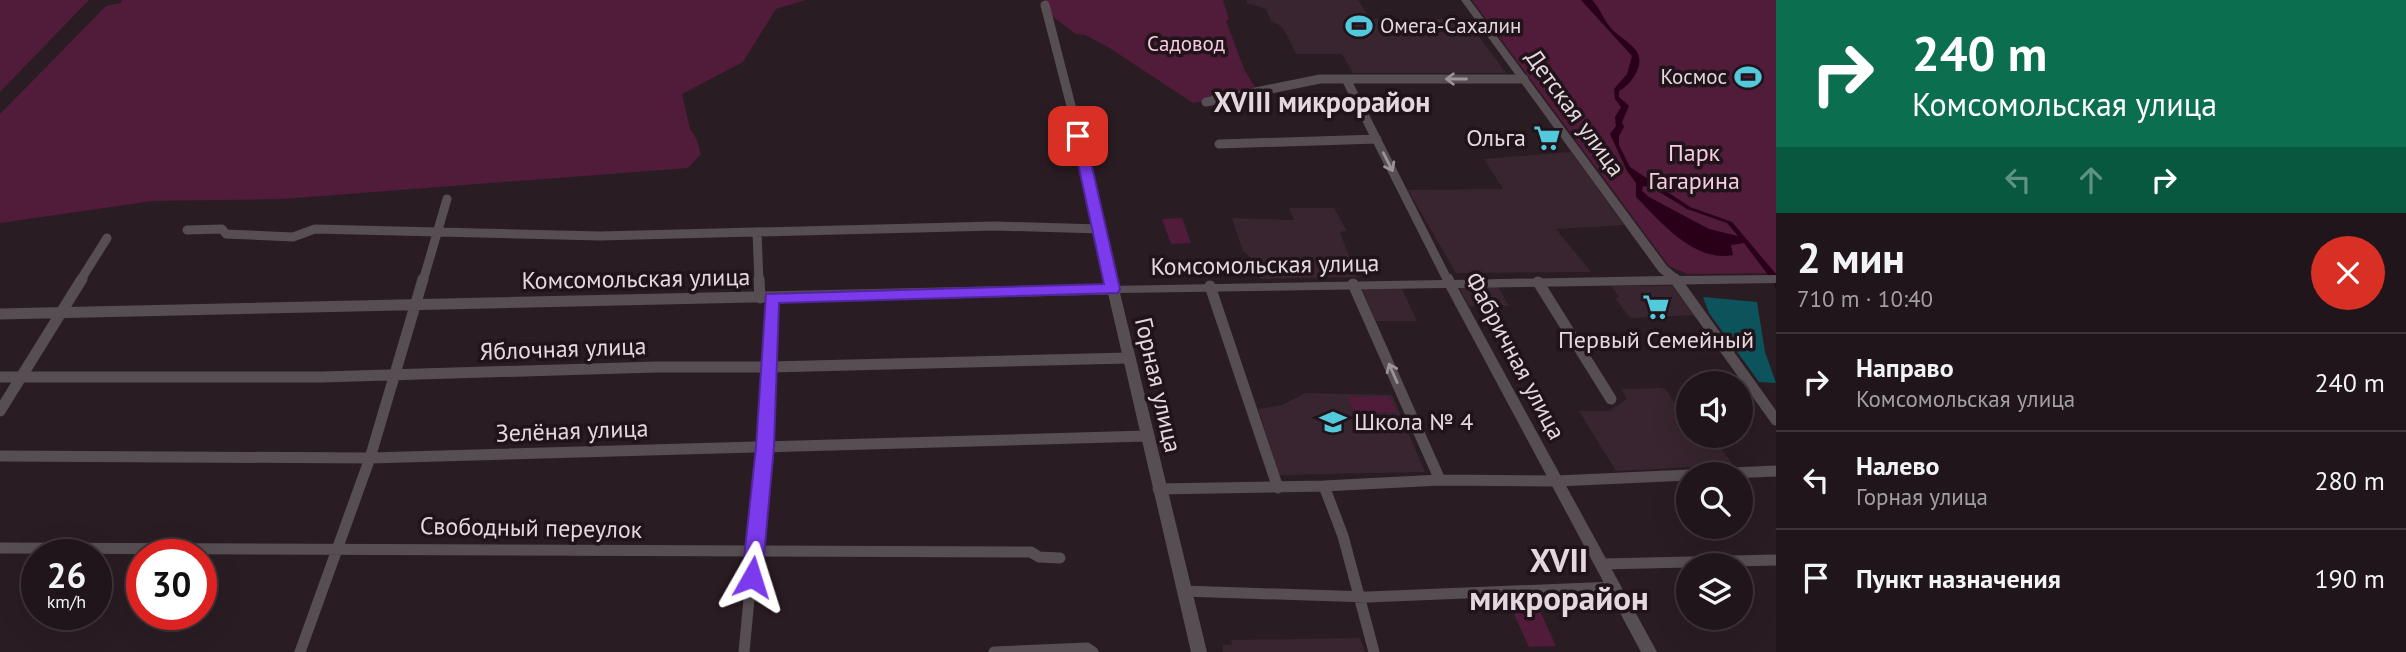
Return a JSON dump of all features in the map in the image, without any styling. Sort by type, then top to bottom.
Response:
[{"type":"street","name":"Детская улица","points":[[1465,0],[1663,269],[1675,279],[1776,420]]},
{"type":"street","name":"Горная улица","points":[[1045,5],[1100,229],[1158,489],[1199,652]]},
{"type":"street","name":"Фабричная улица","points":[[1346,79],[1449,282],[1649,652]]},
{"type":"street","points":[[1206,102],[1311,80],[1524,79]]},
{"type":"street","points":[[1219,144],[1377,139]]},
{"type":"street","points":[[300,652],[370,458],[447,199]]},
{"type":"street","points":[[187,230],[222,229],[226,234],[293,237],[314,229],[600,236],[995,226],[1100,229]]},
{"type":"street","points":[[744,652],[771,368],[757,233]]},
{"type":"street","points":[[0,411],[107,239]]},
{"type":"street","name":"Комсомольская улица","points":[[0,314],[1210,286],[1771,279]]},
{"type":"street","points":[[1538,282],[1611,400]]},
{"type":"street","points":[[1353,284],[1440,481]]},
{"type":"street","points":[[1210,286],[1278,488]]},
{"type":"street","name":"Яблочная улица","points":[[0,377],[396,376],[656,366],[771,368],[1128,358]]},
{"type":"street","name":"Зелёная улица","points":[[0,456],[370,458],[1146,436]]},
{"type":"street","points":[[1753,472],[1776,471]]},
{"type":"street","points":[[1158,489],[1278,488],[1440,481],[1557,481],[1676,476]]},
{"type":"street","points":[[1324,486],[1343,536],[1374,652]]},
{"type":"street","name":"Свободный переулок","points":[[0,548],[1031,552],[1039,557],[1060,558]]},
{"type":"street","points":[[1602,564],[1658,559],[1694,562],[1776,560]]},
{"type":"street","points":[[1183,591],[1359,596],[1614,587]]},
{"type":"street","points":[[994,652],[1087,649],[1093,652]]},
{"type":"shaded area","points":[[1247,0],[1358,0],[1370,19],[1466,19],[1506,73],[1353,73],[1342,54],[1296,54],[1281,26],[1271,21],[1266,9],[1247,3]]},
{"type":"shaded area","points":[[1581,0],[1592,0],[1611,28],[1632,46],[1639,57],[1636,74],[1619,91],[1619,97],[1629,106],[1622,122],[1624,127],[1619,136],[1619,145],[1630,167],[1690,207],[1732,222],[1776,274],[1776,291],[1775,284],[1744,243],[1731,245],[1733,255],[1705,253],[1679,238],[1636,197],[1636,183],[1627,171],[1610,134],[1616,126],[1615,117],[1621,107],[1615,99],[1614,89],[1627,74],[1632,56]],"holes":[[[1643,186],[1653,188],[1687,209],[1727,223],[1738,236],[1709,229],[1642,191]]]},
{"type":"shaded area","points":[[1571,152],[1624,225],[1556,229],[1591,272],[1456,273],[1408,190],[1503,189],[1484,159]]},
{"type":"shaded area","points":[[1289,208],[1334,208],[1347,231],[1340,232],[1357,277],[1261,279],[1250,257],[1243,251],[1232,218],[1294,220]]},
{"type":"shaded area","points":[[1497,285],[1509,306],[1469,306],[1458,286]]},
{"type":"shaded area","points":[[1611,286],[1672,286],[1694,315],[1630,318],[1615,298],[1619,297]]},
{"type":"shaded area","points":[[1362,289],[1402,289],[1417,321],[1376,321]]},
{"type":"shaded area","points":[[1665,388],[1676,405],[1676,448],[1721,448],[1731,462],[1676,462],[1676,468],[1616,471],[1579,411],[1609,411],[1627,399],[1621,389]]},
{"type":"shaded area","name":"Школа № 4","points":[[1305,393],[1392,395],[1425,472],[1279,475],[1258,409],[1282,405]]},
{"type":"shaded area","points":[[1360,638],[1365,652],[1223,652],[1223,645],[1232,645],[1231,640]]},
{"type":"green space","points":[[0,0],[89,0],[0,92]]},
{"type":"green space","points":[[122,0],[806,0],[776,9],[743,62],[682,94],[690,129],[701,154],[688,168],[283,199],[153,201],[0,223],[0,114],[106,6],[121,3]]},
{"type":"green space","name":"Садовод","points":[[1045,0],[1223,0],[1229,19],[1226,21],[1244,69],[1257,91],[1193,103],[1108,47],[1085,35],[1076,34],[1049,14]]},
{"type":"green space","name":"Парк Гагарина","points":[[1472,0],[1776,0],[1776,273],[1688,274],[1669,266]]},
{"type":"green space","points":[[1182,218],[1191,243],[1171,244],[1162,219]]},
{"type":"green space","points":[[1348,397],[1390,397],[1396,412],[1354,413]]},
{"type":"green space","points":[[1535,600],[1556,646],[1529,647],[1508,601]]},
{"type":"building","points":[[1703,297],[1757,302],[1765,352],[1776,383],[1759,382],[1709,313]]},
{"type":"place","name":"Омега-Сахалин","points":[[1359,26]]},
{"type":"place","name":"Космос","points":[[1748,77]]},
{"type":"place","name":"Ольга","points":[[1547,138]]},
{"type":"place","name":"Первый Семейный","points":[[1656,307]]},
{"type":"place","name":"Школа № 4","points":[[1333,422]]},
{"type":"district","name":"XVIII микрорайон","points":[[1322,102]]},
{"type":"district","name":"XVII микрорайон","points":[[1559,579]]},
{"type":"route","points":[[752,577],[771,368],[771,298],[1113,289],[1078,136]]}]
